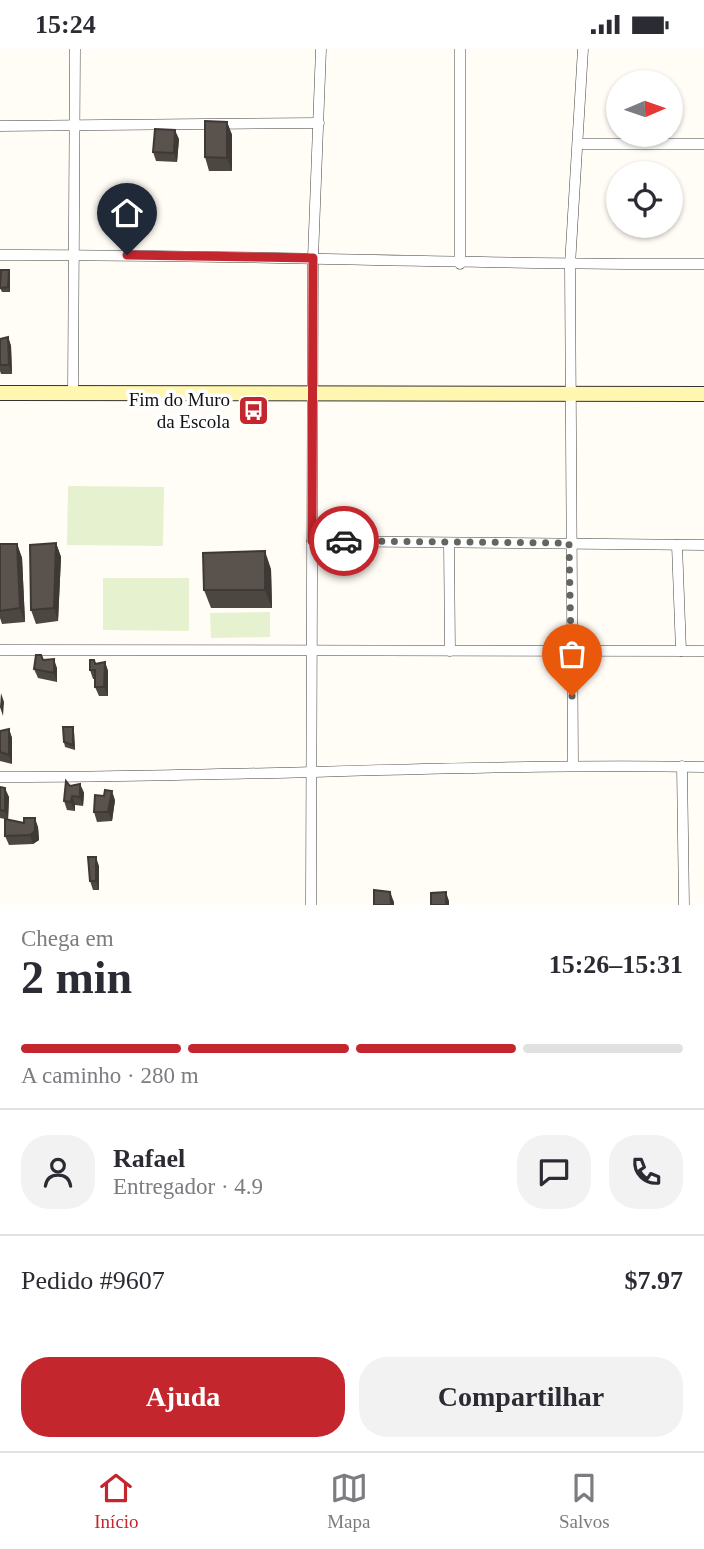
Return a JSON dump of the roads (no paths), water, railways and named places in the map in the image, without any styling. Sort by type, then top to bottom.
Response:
[{"type":"street","points":[[73,393],[75,49]]},
{"type":"street","points":[[311,905],[313,258],[321,49]]},
{"type":"street","points":[[460,49],[460,264]]},
{"type":"street","points":[[573,766],[569,543],[570,265],[583,49]]},
{"type":"street","points":[[0,126],[319,123]]},
{"type":"street","points":[[579,144],[704,144]]},
{"type":"street","points":[[0,255],[313,258],[460,264],[704,264]]},
{"type":"street","points":[[0,393],[704,394]]},
{"type":"street","points":[[312,541],[704,545]]},
{"type":"street","points":[[449,543],[450,651]]},
{"type":"street","points":[[677,545],[681,651]]},
{"type":"street","points":[[0,650],[571,649],[704,652]]},
{"type":"street","points":[[0,777],[311,775],[573,766],[704,767]]},
{"type":"street","points":[[682,766],[684,905]]},
{"type":"place","name":"Fim do Muro da Escola","points":[[253,410]]}]
